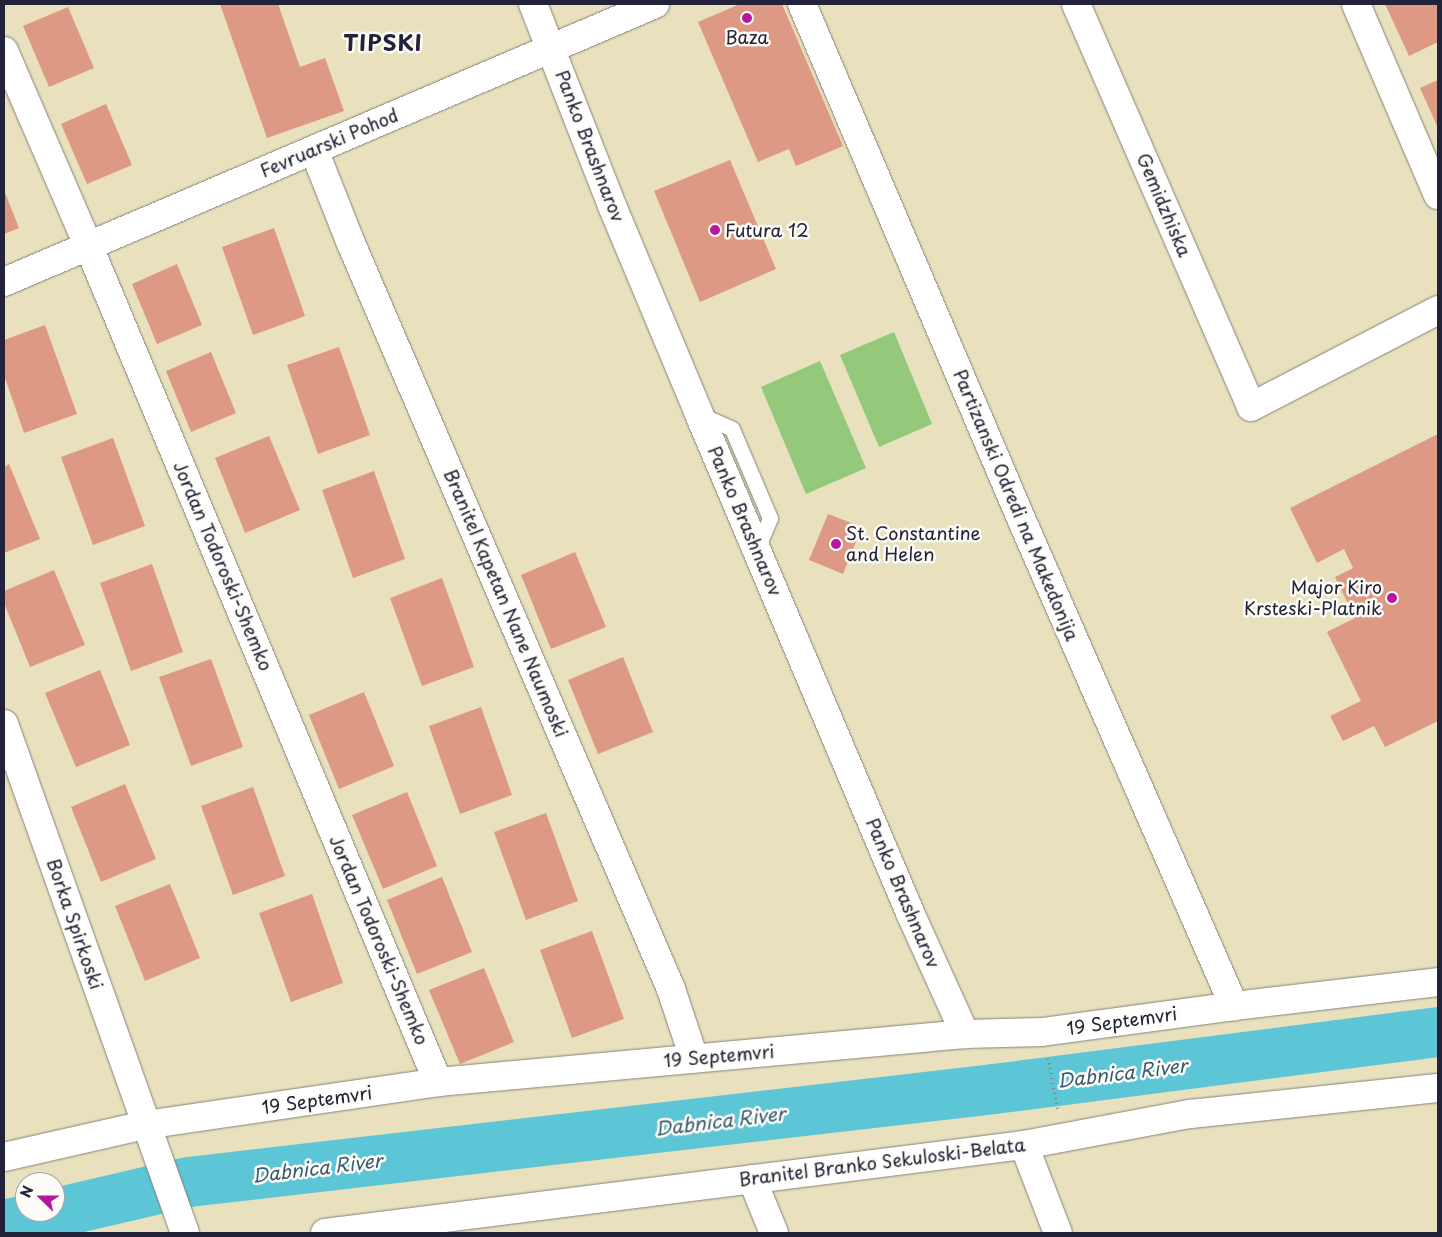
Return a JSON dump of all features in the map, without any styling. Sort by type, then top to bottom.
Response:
[{"type":"street","name":"Panko Brashnarov","points":[[533,4],[552,47],[613,208],[699,414],[911,915],[965,1034]]},
{"type":"street","name":"Fevruarski Pohod","points":[[4,282],[655,4]]},
{"type":"street","name":"Partizanski Odredi na Makedonija","points":[[802,4],[1020,516],[1234,1006]]},
{"type":"street","name":"Gemidzhiska","points":[[1076,4],[1251,407],[1438,310]]},
{"type":"street","points":[[1356,4],[1438,195]]},
{"type":"street","name":"Jordan Todoroski-Shemko","points":[[4,51],[90,246],[438,1082]]},
{"type":"street","name":"Branitel Kapetan Nane Naumoski","points":[[314,150],[358,259],[671,989],[694,1058]]},
{"type":"street","name":"Borka Spirkoski","points":[[4,724],[145,1125],[185,1233]]},
{"type":"street","name":"19 Septemvri","points":[[4,1158],[145,1125],[438,1082],[965,1034],[1042,1032],[1234,1006],[1438,982]]},
{"type":"street","name":"Branitel Branko Sekuloski-Belata","points":[[325,1233],[476,1225],[752,1179],[1024,1145],[1190,1114],[1438,1088]]},
{"type":"street","points":[[1024,1145],[1058,1233]]},
{"type":"street","points":[[752,1179],[774,1233]]},
{"type":"path","points":[[1042,1032],[1064,1138]]},
{"type":"green space","points":[[894,332],[932,424],[879,447],[840,355]]},
{"type":"green space","points":[[820,361],[866,468],[806,494],[761,387]]},
{"type":"building","points":[[220,4],[278,4],[300,67],[325,58],[344,111],[267,138]]},
{"type":"building","points":[[740,4],[782,4],[843,146],[796,166],[789,149],[758,162],[698,22]]},
{"type":"building","points":[[1385,4],[1438,4],[1438,42],[1409,56]]},
{"type":"building","points":[[68,7],[94,68],[49,87],[23,26]]},
{"type":"building","points":[[1438,80],[1438,128],[1420,88]]},
{"type":"building","points":[[106,104],[132,165],[87,184],[61,124]]},
{"type":"building","name":"Futura 12","points":[[730,160],[776,269],[700,302],[654,191]]},
{"type":"building","points":[[4,190],[19,228],[4,234]]},
{"type":"building","points":[[274,228],[305,316],[253,335],[222,247]]},
{"type":"building","points":[[177,264],[202,325],[157,344],[132,284]]},
{"type":"building","points":[[45,325],[77,414],[24,433],[4,375],[4,340]]},
{"type":"building","points":[[339,347],[370,435],[318,454],[287,365]]},
{"type":"building","points":[[211,352],[236,413],[191,432],[166,371]]},
{"type":"building","name":"Major Kiro Krsteski-Platnik","points":[[1438,434],[1438,721],[1385,747],[1374,726],[1343,741],[1330,716],[1361,701],[1327,632],[1355,618],[1335,577],[1353,568],[1344,549],[1317,563],[1290,508]]},
{"type":"building","points":[[269,436],[300,510],[245,533],[215,458]]},
{"type":"building","points":[[113,438],[145,526],[93,545],[61,457]]},
{"type":"building","points":[[9,464],[40,539],[4,553],[4,467]]},
{"type":"building","points":[[374,471],[405,559],[353,578],[322,490]]},
{"type":"building","name":"St. Constantine and Helen","points":[[828,514],[862,527],[843,574],[809,560]]},
{"type":"building","points":[[575,552],[606,627],[551,649],[521,575]]},
{"type":"building","points":[[152,564],[183,652],[131,671],[100,583]]},
{"type":"building","points":[[54,570],[85,645],[30,667],[4,603],[4,591]]},
{"type":"building","points":[[442,578],[474,667],[422,686],[390,598]]},
{"type":"building","points":[[623,657],[653,732],[598,754],[568,680]]},
{"type":"building","points":[[211,659],[243,747],[191,766],[159,677]]},
{"type":"building","points":[[100,670],[130,745],[76,767],[45,693]]},
{"type":"building","points":[[364,692],[394,766],[339,789],[309,715]]},
{"type":"building","points":[[481,707],[512,795],[460,814],[429,726]]},
{"type":"building","points":[[125,784],[156,859],[101,882],[71,807]]},
{"type":"building","points":[[253,787],[285,876],[233,895],[201,806]]},
{"type":"building","points":[[407,792],[437,866],[383,889],[352,815]]},
{"type":"building","points":[[546,813],[578,901],[526,920],[494,832]]},
{"type":"building","points":[[442,877],[472,952],[417,974],[387,900]]},
{"type":"building","points":[[170,884],[200,958],[145,981],[115,906]]},
{"type":"building","points":[[312,894],[343,983],[291,1002],[259,913]]},
{"type":"building","points":[[592,931],[624,1019],[572,1038],[540,950]]},
{"type":"building","points":[[484,968],[514,1042],[460,1064],[429,990]]},
{"type":"waterway","name":"Dabnica River","points":[[4,1225],[189,1182],[994,1089],[1438,1032]]},
{"type":"place","name":"Baza","points":[[747,18]]},
{"type":"place","name":"Futura 12","points":[[715,230]]},
{"type":"place","name":"St. Constantine and Helen","points":[[836,544]]},
{"type":"place","name":"Major Kiro Krsteski-Platnik","points":[[1392,598]]},
{"type":"district","name":"TIPSKI","points":[[383,42]]}]
